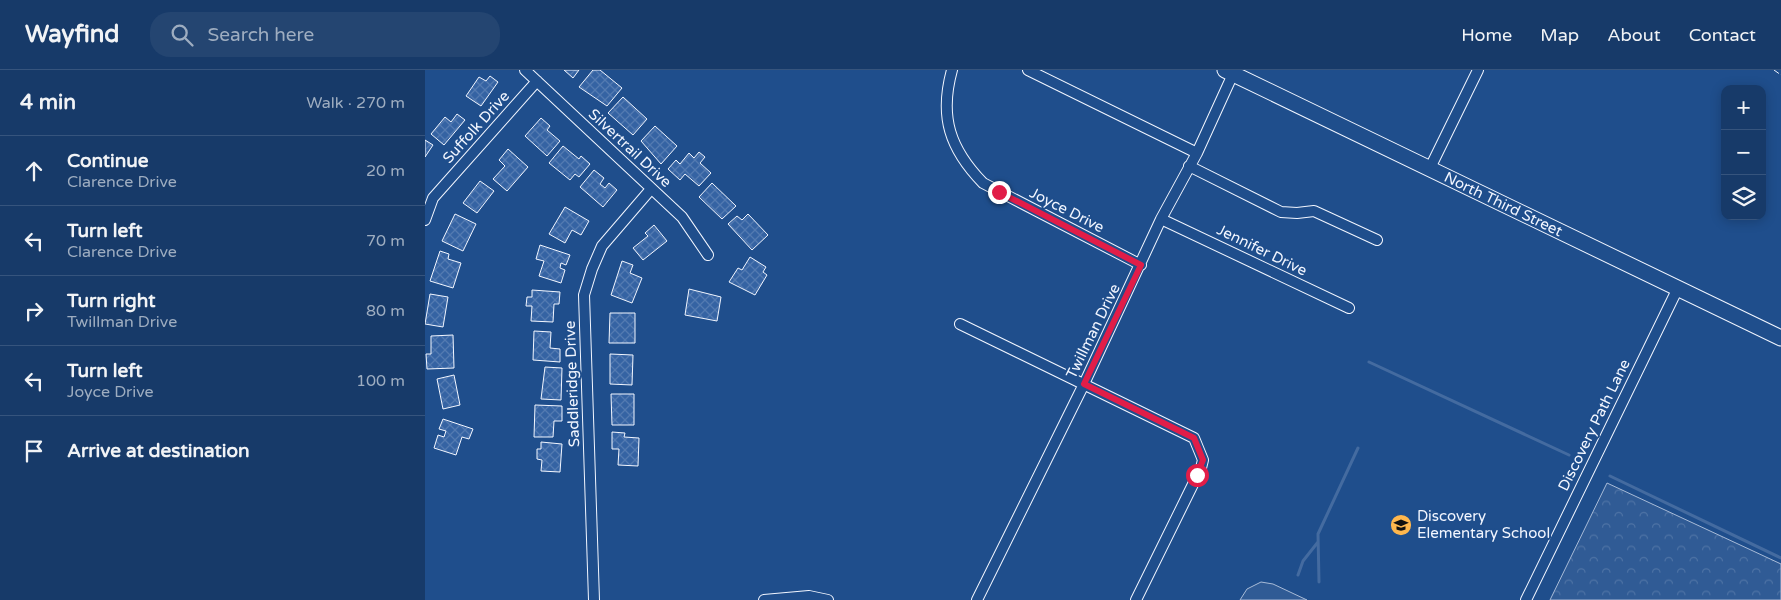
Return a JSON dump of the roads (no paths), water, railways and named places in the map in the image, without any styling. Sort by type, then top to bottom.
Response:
[{"type":"main road","name":"North Third Street","points":[[1229,72],[1430,168],[1677,290],[1781,338]]},
{"type":"street","name":"Silvertrail Drive","points":[[525,70],[682,218],[708,255]]},
{"type":"street","name":"Joyce Drive","points":[[952,70],[945,101],[949,130],[954,143],[977,177],[991,187],[1141,265]]},
{"type":"street","points":[[1028,70],[1197,154]]},
{"type":"street","points":[[1430,168],[1478,70]]},
{"type":"street","name":"Twillman Drive","points":[[977,600],[1084,384],[1161,219],[1197,154],[1229,72]]},
{"type":"street","name":"Suffolk Drive","points":[[425,220],[433,198],[537,81]]},
{"type":"street","points":[[1189,166],[1281,212],[1314,211],[1377,240]]},
{"type":"street","name":"Saddleridge Drive","points":[[594,600],[585,295],[592,269],[602,246],[651,189]]},
{"type":"street","name":"Jennifer Drive","points":[[1161,219],[1349,308]]},
{"type":"street","name":"Discovery Path Lane","points":[[1526,600],[1677,290]]},
{"type":"street","points":[[960,324],[1194,438],[1203,460],[1136,600]]},
{"type":"street","points":[[764,600],[808,598],[828,600]]},
{"type":"waterway","points":[[1369,362],[1569,455]]},
{"type":"waterway","points":[[1319,582],[1318,534],[1358,448]]},
{"type":"waterway","points":[[1610,476],[1781,558]]},
{"type":"waterway","points":[[1298,575],[1303,561],[1318,542]]},
{"type":"place","name":"Discovery Elementary School","points":[[1401,525]]}]
